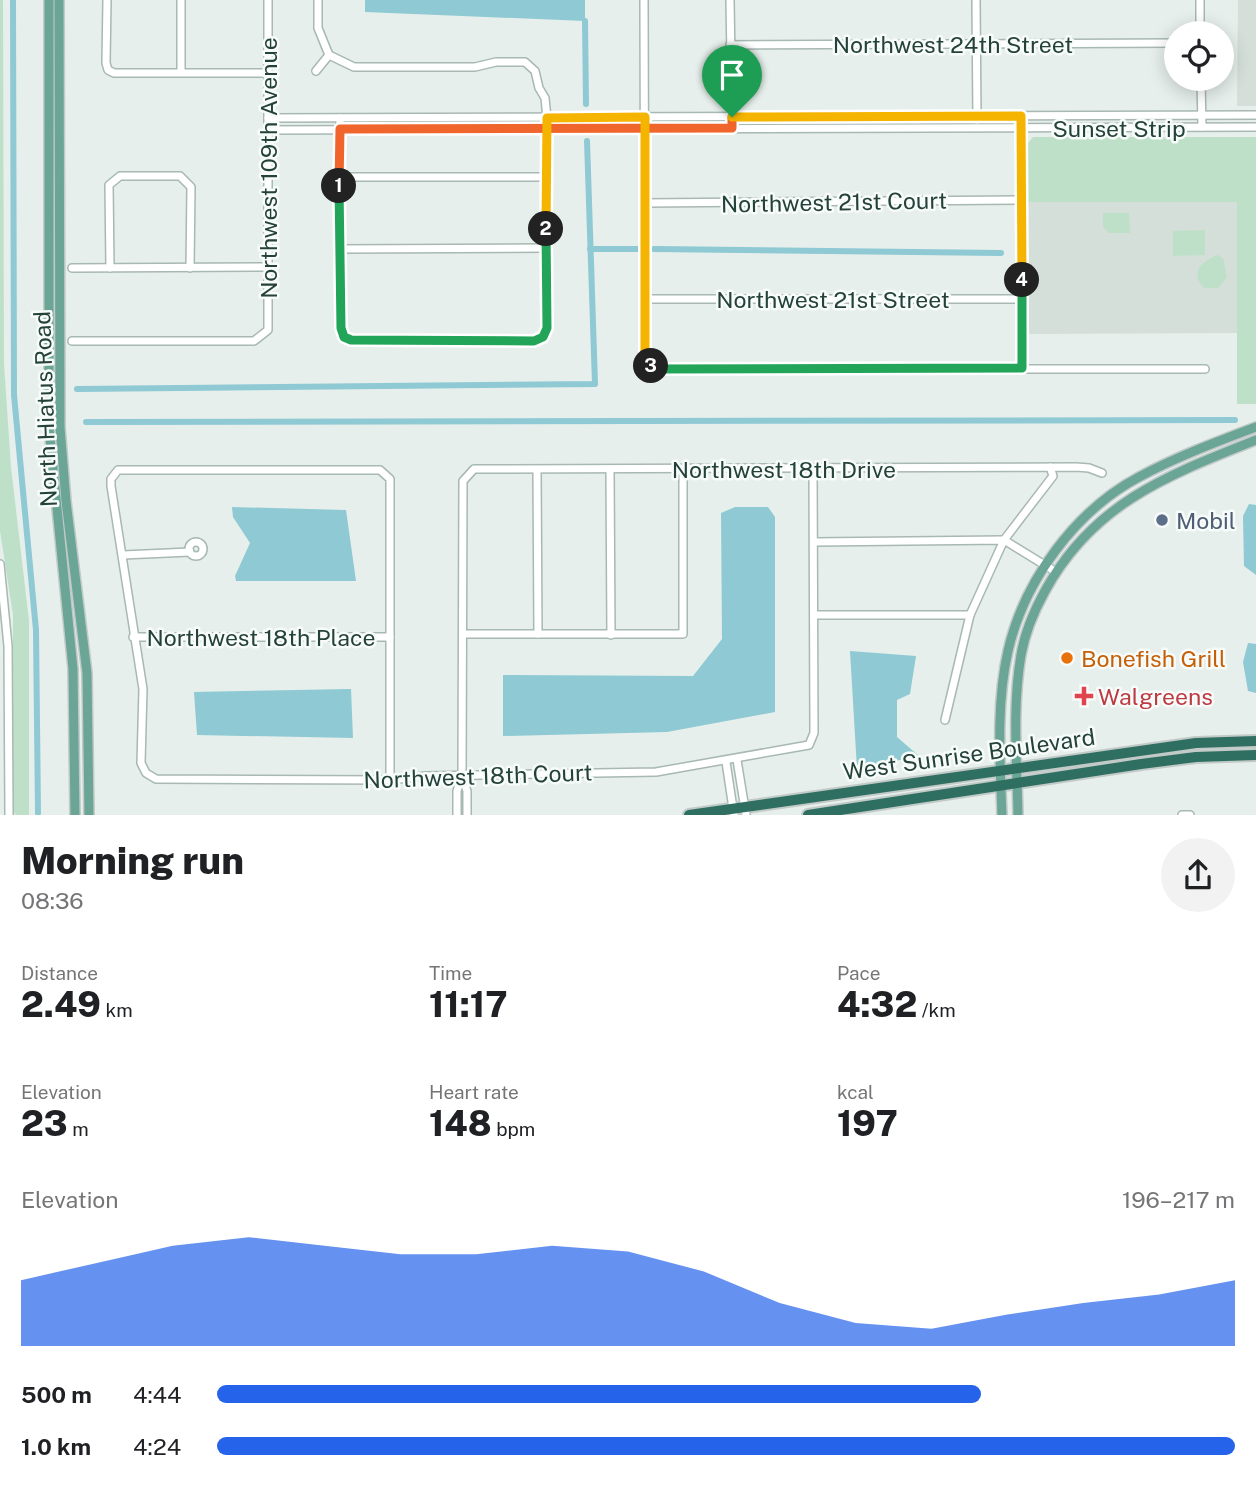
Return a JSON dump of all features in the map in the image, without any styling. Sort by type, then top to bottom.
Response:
[{"type":"highway","name":"West Sunrise Boulevard","points":[[689,815],[739,812],[1002,769],[1196,743],[1256,741]]},
{"type":"highway","name":"West Sunrise Boulevard","points":[[808,815],[1196,757],[1256,755]]},
{"type":"main road","name":"North Hiatus Road","points":[[49,0],[49,428],[73,668],[75,815]]},
{"type":"main road","name":"North Hiatus Road","points":[[59,0],[60,427],[66,501],[87,673],[89,815]]},
{"type":"main road","points":[[48,139],[59,139]]},
{"type":"main road","points":[[1002,815],[1003,688],[1008,651],[1018,620],[1045,566],[1067,536],[1094,509],[1137,478],[1256,427]]},
{"type":"main road","points":[[1018,815],[1016,723],[1021,653],[1031,620],[1056,572],[1077,544],[1115,508],[1168,475],[1256,440]]},
{"type":"street","points":[[107,0],[108,70],[114,73],[268,73]]},
{"type":"street","points":[[181,0],[181,72]]},
{"type":"street","name":"Northwest 109th Avenue","points":[[72,341],[254,341],[268,330],[268,0]]},
{"type":"street","points":[[318,0],[318,28],[329,55],[354,67],[475,67],[496,62],[525,62],[531,66],[545,98],[547,118],[547,328],[543,337],[534,341],[351,340],[344,337],[341,328],[340,118]]},
{"type":"street","points":[[644,0],[645,357],[649,365],[658,369],[1205,369]]},
{"type":"street","points":[[730,0],[732,128]]},
{"type":"street","points":[[976,0],[976,128]]},
{"type":"street","points":[[1200,0],[1200,21]]},
{"type":"street","name":"Northwest 24th Street","points":[[730,45],[1164,43]]},
{"type":"street","points":[[316,72],[329,55]]},
{"type":"street","points":[[1201,91],[1202,127]]},
{"type":"street","name":"Sunset Strip","points":[[268,118],[1256,115]]},
{"type":"street","points":[[1021,116],[1022,368]]},
{"type":"street","name":"Sunset Strip","points":[[268,130],[1256,127]]},
{"type":"street","points":[[110,268],[109,185],[113,179],[120,176],[180,176],[188,180],[191,187],[190,268]]},
{"type":"street","points":[[339,177],[546,177]]},
{"type":"street","name":"Northwest 21st Court","points":[[646,203],[1023,200]]},
{"type":"street","points":[[340,249],[546,248]]},
{"type":"street","points":[[72,268],[268,267]]},
{"type":"street","name":"Northwest 21st Street","points":[[645,299],[1022,299]]},
{"type":"street","points":[[944,720],[970,614],[1004,540],[1053,477],[1049,467]]},
{"type":"street","name":"Northwest 18th Drive","points":[[464,635],[463,481],[467,473],[474,469],[813,470],[1049,467],[1089,468],[1101,474]]},
{"type":"street","points":[[133,637],[111,486],[111,479],[118,470],[380,470],[387,473],[390,479],[390,780]]},
{"type":"street","points":[[537,470],[538,634]]},
{"type":"street","points":[[610,470],[611,635]]},
{"type":"street","points":[[457,815],[457,791],[461,776],[464,635],[683,635],[683,470]]},
{"type":"street","points":[[813,470],[814,615],[970,614]]},
{"type":"street","points":[[814,542],[1004,540],[1056,572]]},
{"type":"street","points":[[122,555],[190,552]]},
{"type":"street","points":[[0,564],[9,815]]},
{"type":"street","name":"Northwest 18th Court","points":[[133,637],[144,689],[141,763],[146,773],[156,779],[390,780],[656,772],[726,762],[809,745],[814,733],[814,615]]},
{"type":"street","name":"Northwest 18th Place","points":[[133,637],[390,636]]},
{"type":"street","points":[[737,760],[739,812]]},
{"type":"street","points":[[726,762],[739,812]]},
{"type":"street","points":[[461,776],[467,791],[467,815]]},
{"type":"street","points":[[1182,815],[1190,815]]},
{"type":"shaded area","points":[[1238,0],[1256,0],[1256,106],[1237,106]]},
{"type":"shaded area","points":[[1028,202],[1237,202],[1237,333],[1028,334]]},
{"type":"green space","points":[[0,0],[3,0],[4,364],[11,467],[29,621],[29,815],[16,815],[12,810],[13,615],[0,531]]},
{"type":"green space","points":[[1033,137],[1256,137],[1256,404],[1237,404],[1237,202],[1028,202],[1028,143]]},
{"type":"green space","points":[[1103,213],[1129,213],[1130,233],[1109,233],[1103,227]]},
{"type":"green space","points":[[1205,230],[1205,255],[1173,256],[1173,231]]},
{"type":"green space","points":[[1217,255],[1223,258],[1227,277],[1218,288],[1204,288],[1198,277],[1199,268]]},
{"type":"water","points":[[365,0],[585,0],[585,21],[365,12]]},
{"type":"water","points":[[1249,504],[1256,505],[1256,575],[1244,566],[1243,516]]},
{"type":"water","points":[[232,507],[346,510],[356,581],[236,581],[235,576],[250,543],[233,517]]},
{"type":"water","points":[[735,507],[768,507],[775,517],[775,712],[667,732],[503,736],[503,675],[693,676],[722,639],[721,513]]},
{"type":"water","points":[[1248,643],[1256,644],[1256,693],[1248,691],[1243,662]]},
{"type":"water","points":[[850,651],[916,656],[910,694],[897,700],[897,737],[919,756],[857,769]]},
{"type":"water","points":[[351,689],[353,738],[197,735],[194,692]]},
{"type":"waterway","points":[[13,0],[14,395],[36,630],[38,813]]},
{"type":"waterway","points":[[585,21],[586,104]]},
{"type":"waterway","points":[[77,389],[595,384],[587,141]]},
{"type":"waterway","points":[[590,249],[638,249]]},
{"type":"waterway","points":[[654,249],[1001,253]]},
{"type":"waterway","points":[[86,422],[1235,420]]},
{"type":"place","name":"Mobil","points":[[1162,520]]},
{"type":"place","name":"Bonefish Grill","points":[[1067,658]]},
{"type":"place","name":"Walgreens","points":[[1084,696]]},
{"type":"route","points":[[732,117],[732,128],[645,129],[547,128],[340,129],[341,328],[344,337],[351,340],[534,341],[543,337],[547,328],[546,177],[547,133],[547,128],[547,118],[645,117],[645,129],[645,133],[646,203],[645,357],[649,365],[658,369],[1022,368],[1021,116],[732,117]]}]
